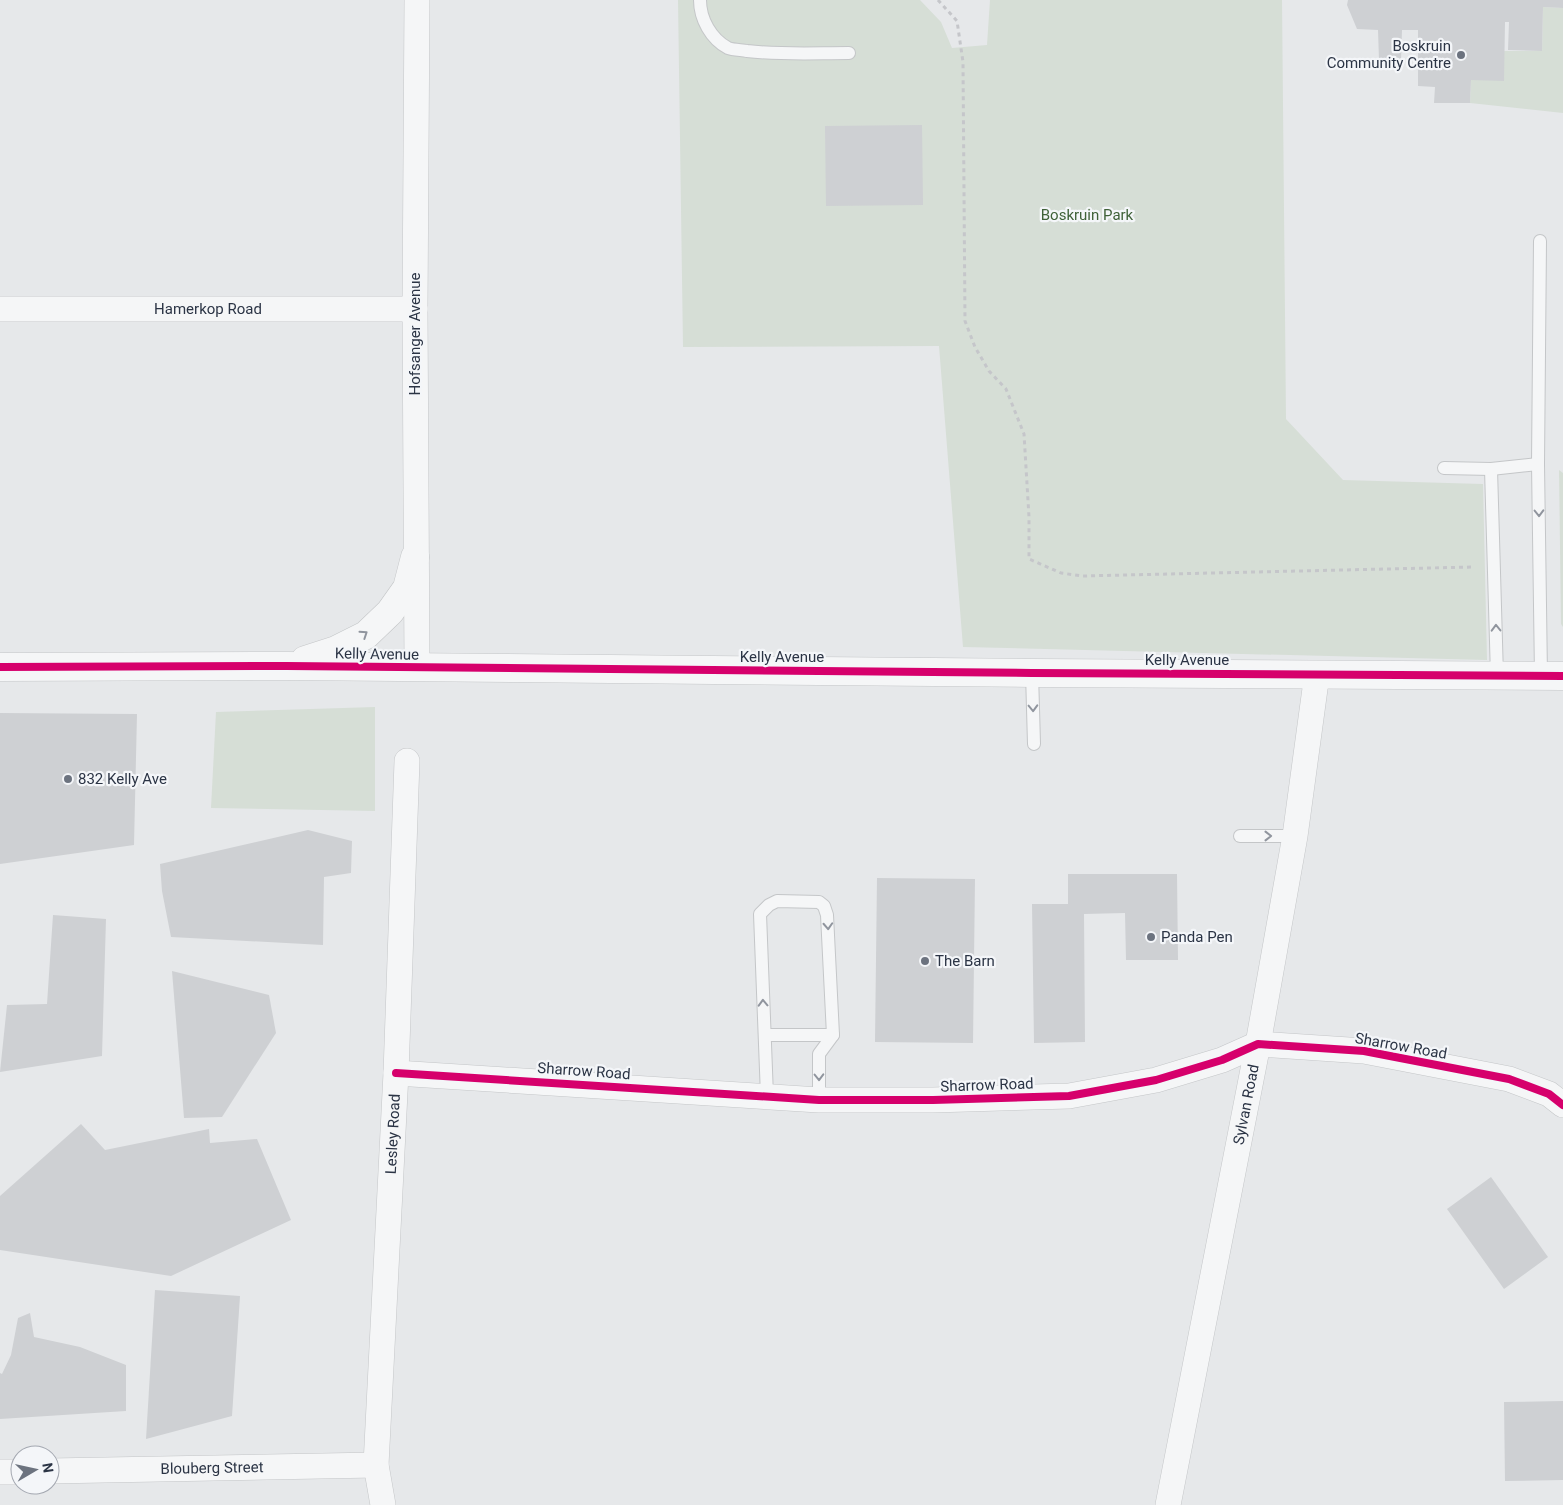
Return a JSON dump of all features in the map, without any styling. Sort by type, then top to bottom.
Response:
[{"type":"street","name":"Hofsanger Avenue","points":[[417,0],[415,309],[417,668]]},
{"type":"street","name":"Hamerkop Road","points":[[0,309],[415,309]]},
{"type":"street","points":[[287,666],[336,650],[366,635],[390,612],[407,588],[415,557]]},
{"type":"street","name":"Kelly Avenue","points":[[0,667],[287,666],[1552,676]]},
{"type":"street","name":"Sylvan Road","points":[[1168,1505],[1258,1044],[1295,836],[1317,674]]},
{"type":"street","name":"Lesley Road","points":[[383,1505],[376,1465],[396,1073],[407,762]]},
{"type":"street","name":"Sharrow Road","points":[[396,1073],[819,1100],[933,1100],[1069,1096],[1156,1080],[1222,1060],[1258,1044],[1364,1051],[1509,1080],[1548,1094],[1563,1105]]},
{"type":"street","name":"Blouberg Street","points":[[60,1471],[376,1465]]},
{"type":"lane","points":[[700,0],[705,23],[712,35],[729,49],[759,52],[849,53]]},
{"type":"lane","points":[[1540,241],[1538,464],[1552,676]]},
{"type":"lane","points":[[1444,468],[1491,469],[1538,464]]},
{"type":"lane","points":[[1491,469],[1497,676]]},
{"type":"lane","points":[[1032,673],[1034,744]]},
{"type":"lane","points":[[1240,836],[1295,836]]},
{"type":"lane","points":[[767,1096],[760,914],[769,905],[777,901],[819,902],[824,906],[827,915],[833,1036],[819,1054],[819,1100]]},
{"type":"lane","points":[[765,1035],[833,1036]]},
{"type":"path","points":[[938,0],[957,21],[963,62],[965,321],[975,346],[989,371],[1006,389],[1024,434],[1029,517],[1029,559],[1061,573],[1082,576],[1494,566]]},
{"type":"green space","name":"Boskruin Park","points":[[678,0],[920,0],[941,22],[952,48],[987,45],[990,0],[1282,0],[1286,419],[1343,480],[1483,484],[1487,660],[963,647],[939,346],[683,347]]},
{"type":"green space","points":[[1543,7],[1563,8],[1563,113],[1470,103],[1471,80],[1504,80],[1504,51],[1542,51]]},
{"type":"green space","points":[[1559,470],[1563,473],[1563,627],[1561,624]]},
{"type":"green space","points":[[375,707],[375,811],[211,808],[216,712]]},
{"type":"building","name":"Boskruin Community Centre","points":[[1348,0],[1563,0],[1563,8],[1543,7],[1542,51],[1508,50],[1509,22],[1505,22],[1504,81],[1471,80],[1470,103],[1434,103],[1435,87],[1418,86],[1418,30],[1402,30],[1401,60],[1379,60],[1378,30],[1357,29],[1347,5]]},
{"type":"building","points":[[922,125],[923,205],[826,206],[825,126]]},
{"type":"building","name":"832 Kelly Ave","points":[[0,713],[137,714],[134,845],[0,864]]},
{"type":"building","points":[[308,830],[352,841],[351,873],[324,877],[323,945],[171,937],[162,891],[160,864]]},
{"type":"building","name":"Panda Pen","points":[[1068,874],[1177,874],[1178,960],[1126,960],[1125,913],[1084,914],[1085,1042],[1034,1043],[1032,904],[1068,904]]},
{"type":"building","name":"The Barn","points":[[877,878],[975,879],[973,1043],[875,1042]]},
{"type":"building","points":[[53,915],[106,919],[102,1056],[0,1072],[7,1005],[47,1004]]},
{"type":"building","points":[[172,971],[269,995],[276,1033],[222,1117],[184,1118]]},
{"type":"building","points":[[81,1124],[105,1150],[209,1129],[210,1143],[257,1139],[291,1220],[171,1276],[0,1250],[0,1196]]},
{"type":"building","points":[[1491,1177],[1548,1257],[1504,1289],[1447,1209]]},
{"type":"building","points":[[155,1290],[240,1296],[232,1416],[146,1439]]},
{"type":"building","points":[[30,1313],[34,1337],[80,1347],[126,1365],[126,1411],[0,1419],[0,1373],[2,1374],[11,1355],[18,1318]]},
{"type":"building","points":[[1563,1401],[1563,1480],[1505,1481],[1504,1402]]},
{"type":"cycle path","points":[[0,667],[287,666],[1563,676]]},
{"type":"cycle path","points":[[396,1073],[819,1100],[933,1100],[1069,1096],[1156,1080],[1222,1060],[1258,1044],[1364,1051],[1509,1079],[1549,1094],[1563,1105]]},
{"type":"place","name":"Boskruin Community Centre","points":[[1461,55]]},
{"type":"place","name":"832 Kelly Ave","points":[[68,779]]},
{"type":"place","name":"Panda Pen","points":[[1151,937]]},
{"type":"place","name":"The Barn","points":[[925,961]]}]
